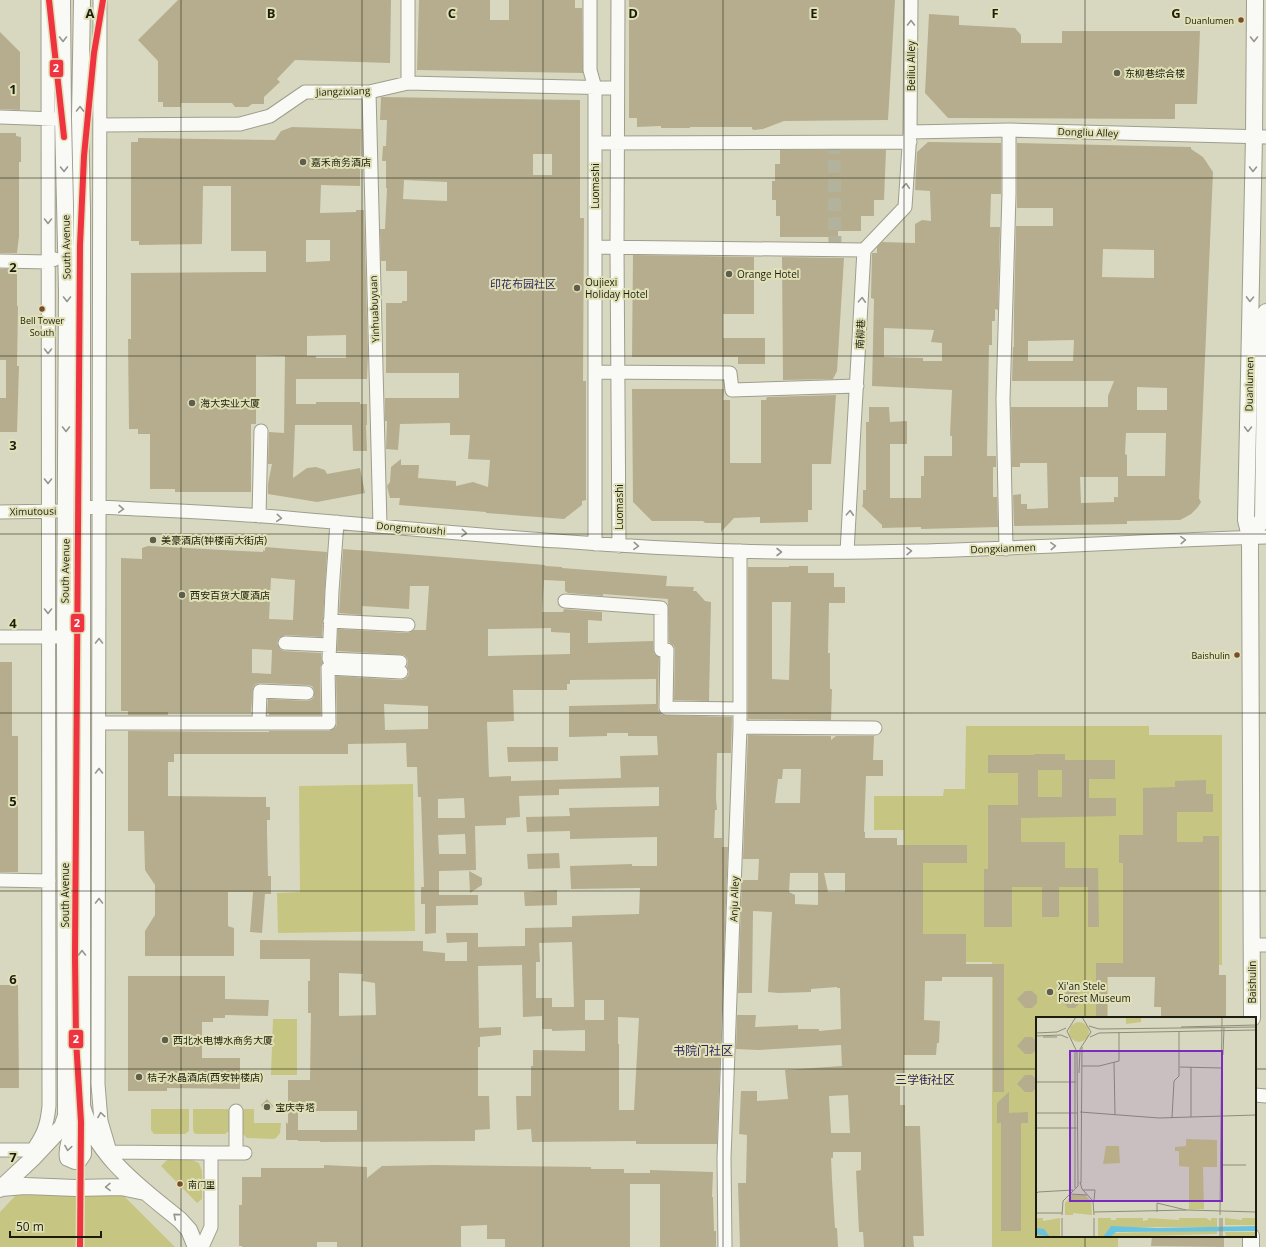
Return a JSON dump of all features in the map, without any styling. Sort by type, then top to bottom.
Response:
[{"type":"main road","name":"South Avenue","points":[[1,1188],[14,1176],[36,1150],[62,1127],[66,1116],[66,255],[55,118],[62,0]]},
{"type":"main road","name":"South Avenue","points":[[82,0],[80,118],[82,209],[82,1106],[89,1126],[109,1155],[146,1192],[180,1220],[189,1230],[196,1247]]},
{"type":"main road","name":"Duanlumen","points":[[1255,0],[1260,137],[1246,520],[1258,537]]},
{"type":"main road","name":"Duanlumen","points":[[1258,537],[1264,519],[1266,312]]},
{"type":"main road","name":"Baishulin","points":[[1252,1017],[1259,945],[1258,537]]},
{"type":"main road","points":[[66,1096],[72,1120],[72,1134],[67,1153],[68,1158],[75,1161],[78,1160],[83,1154],[82,1106]]},
{"type":"main road","points":[[1,1188],[25,1186],[76,1188],[121,1187],[146,1192]]},
{"type":"street","points":[[0,1150],[36,1150],[47,1122],[49,1106],[48,262],[55,118],[48,0]]},
{"type":"street","points":[[100,0],[98,1084],[101,1121],[109,1155],[240,1153],[236,1111]]},
{"type":"street","points":[[408,0],[408,83]]},
{"type":"street","name":"Luomashi","points":[[590,0],[590,70],[595,88],[595,544]]},
{"type":"street","name":"Luomashi","points":[[618,0],[617,248],[619,546]]},
{"type":"street","name":"Beiliu Alley","points":[[910,137],[911,0]]},
{"type":"street","name":"Jiangzixiang","points":[[100,125],[240,124],[270,116],[304,92],[369,92],[408,83],[617,88]]},
{"type":"street","name":"Yinhuabuyuan","points":[[369,92],[380,526]]},
{"type":"street","points":[[0,117],[55,118]]},
{"type":"street","points":[[1006,549],[1003,399],[1009,194],[1009,130]]},
{"type":"street","name":"Dongliu Alley","points":[[595,143],[910,137],[1009,130],[1260,137]]},
{"type":"street","points":[[595,247],[864,250],[904,207],[910,137]]},
{"type":"street","name":"南柳巷","points":[[847,552],[858,386],[864,250]]},
{"type":"street","points":[[0,261],[48,262],[66,255]]},
{"type":"street","points":[[595,372],[730,373],[732,390],[858,386]]},
{"type":"street","points":[[259,516],[261,431]]},
{"type":"street","name":"Dongmutoushi","points":[[82,508],[99,507],[259,516],[619,546],[740,551]]},
{"type":"street","name":"Ximutousi","points":[[0,512],[66,510]]},
{"type":"street","points":[[99,723],[328,723],[328,668],[400,667],[328,659],[337,522]]},
{"type":"street","name":"Dongxianmen","points":[[740,551],[847,552],[1006,549],[1258,537]]},
{"type":"street","name":"Anju Alley","points":[[725,1247],[724,1158],[740,727],[740,551]]},
{"type":"street","points":[[565,600],[661,608],[661,650],[667,650],[666,708],[740,710]]},
{"type":"street","points":[[330,621],[408,625]]},
{"type":"street","points":[[0,637],[65,637]]},
{"type":"street","points":[[285,643],[329,645]]},
{"type":"street","points":[[259,723],[260,691],[307,693]]},
{"type":"street","points":[[740,727],[875,728]]},
{"type":"street","points":[[0,880],[49,881]]},
{"type":"street","points":[[1256,1095],[1266,1096]]},
{"type":"street","points":[[202,1247],[210,1227],[211,1153]]},
{"type":"shaded area","name":"Xi'an Stele Forest Museum","points":[[966,726],[1149,726],[1149,735],[1222,735],[1222,965],[1144,965],[1108,963],[1108,1017],[1036,1017],[1036,1237],[1118,1237],[1118,1247],[992,1247],[992,962],[966,962],[966,953],[904,953],[904,830],[874,830],[874,796],[943,796],[944,789],[965,789]]},
{"type":"shaded area","points":[[413,784],[415,931],[278,933],[277,893],[300,892],[299,786]]},
{"type":"shaded area","points":[[273,1019],[297,1019],[297,1075],[271,1075]]},
{"type":"shaded area","points":[[151,1109],[189,1109],[189,1131],[185,1134],[154,1134],[151,1130]]},
{"type":"shaded area","points":[[193,1109],[229,1109],[229,1131],[225,1134],[194,1133]]},
{"type":"shaded area","points":[[242,1109],[254,1109],[254,1123],[281,1123],[280,1133],[273,1139],[247,1138],[242,1133]]},
{"type":"shaded area","points":[[167,1160],[192,1160],[199,1163],[202,1171],[202,1199],[197,1203],[161,1166]]},
{"type":"shaded area","points":[[16,1195],[124,1196],[175,1247],[0,1247],[0,1212]]},
{"type":"building","points":[[178,0],[391,0],[390,63],[295,60],[277,79],[280,82],[264,97],[264,104],[252,104],[248,107],[235,107],[232,103],[181,103],[181,107],[163,107],[163,102],[158,102],[158,61],[138,40]]},
{"type":"building","points":[[419,0],[490,0],[490,20],[509,20],[509,0],[575,0],[575,8],[582,8],[583,73],[417,70]]},
{"type":"building","points":[[629,0],[895,0],[888,120],[784,121],[763,129],[754,130],[752,127],[637,127],[637,118],[629,118]]},
{"type":"building","points":[[929,14],[959,16],[959,25],[1015,28],[1021,35],[1021,43],[1062,43],[1062,31],[1200,31],[1197,104],[1175,104],[1175,119],[948,118],[925,93]]},
{"type":"building","points":[[0,32],[20,52],[20,110],[0,109]]},
{"type":"building","points":[[381,97],[580,100],[580,218],[584,218],[583,381],[586,381],[586,500],[582,501],[582,505],[564,519],[399,505],[400,498],[390,498],[387,486],[390,482],[391,467],[401,459],[401,465],[419,465],[418,478],[456,481],[456,486],[473,482],[488,487],[490,460],[468,459],[470,435],[450,435],[450,423],[400,424],[398,450],[386,449],[387,421],[385,421],[385,398],[459,398],[459,373],[386,373],[386,303],[402,303],[402,301],[407,301],[407,271],[386,271],[386,261],[381,261],[380,229],[385,229],[387,188],[386,161],[382,161],[383,146],[386,146],[387,120],[380,120]],"holes":[[[533,154],[552,154],[552,175],[533,175]],[[404,180],[447,182],[447,201],[403,199]]]},
{"type":"building","points":[[292,127],[361,129],[360,186],[321,185],[320,213],[356,212],[356,210],[364,210],[368,355],[367,379],[296,379],[296,404],[316,404],[316,402],[360,402],[360,404],[367,404],[367,451],[353,451],[352,425],[295,425],[293,478],[307,468],[316,467],[325,470],[327,474],[360,468],[365,493],[317,502],[268,494],[268,484],[272,464],[268,464],[269,432],[284,433],[285,356],[256,355],[256,424],[251,424],[251,492],[175,492],[175,489],[150,489],[150,434],[138,434],[138,429],[129,429],[128,339],[131,339],[131,273],[266,272],[266,251],[231,251],[231,186],[203,186],[202,244],[139,245],[139,241],[131,241],[131,142],[138,142],[138,138],[275,140],[281,131]],"holes":[[[306,240],[330,240],[330,261],[306,262]],[[346,335],[346,358],[316,358],[316,356],[307,356],[307,336]]]},
{"type":"building","points":[[0,133],[16,133],[16,136],[21,137],[21,162],[19,162],[19,236],[17,253],[0,253]]},
{"type":"building","points":[[928,142],[1001,143],[1001,194],[991,194],[990,227],[1000,227],[998,310],[995,309],[995,321],[992,321],[992,345],[989,345],[987,456],[996,456],[996,467],[993,467],[993,497],[997,497],[998,527],[921,529],[921,527],[882,528],[882,525],[862,506],[863,490],[866,490],[866,422],[869,422],[869,407],[889,407],[890,422],[907,421],[907,444],[890,444],[890,498],[921,498],[921,476],[924,476],[924,456],[952,456],[952,436],[950,436],[952,390],[872,386],[874,299],[871,298],[872,253],[877,253],[877,247],[882,242],[915,243],[915,224],[922,220],[931,221],[930,191],[915,190],[917,152]],"holes":[[[884,328],[934,330],[931,342],[942,343],[942,361],[923,361],[923,358],[884,357]]]},
{"type":"building","points":[[1017,143],[1191,147],[1191,149],[1203,157],[1213,172],[1199,498],[1201,502],[1191,514],[1184,518],[1180,520],[1127,521],[1127,524],[1014,526],[1013,495],[1021,494],[1021,504],[1027,504],[1027,509],[1048,508],[1047,463],[1020,463],[1020,467],[1012,467],[1011,407],[1108,407],[1108,396],[1114,381],[1012,381],[1016,226],[1053,226],[1053,208],[1017,208]],"holes":[[[1103,249],[1154,250],[1154,278],[1102,277]],[[1074,340],[1073,361],[1028,361],[1028,341]],[[1137,387],[1167,388],[1167,410],[1137,410]],[[1126,433],[1166,433],[1165,476],[1127,476],[1127,455],[1125,454]],[[1080,477],[1118,477],[1118,497],[1114,497],[1114,502],[1081,503]]]},
{"type":"building","points":[[780,150],[886,150],[884,200],[874,200],[874,216],[861,216],[861,231],[838,231],[838,237],[780,237],[780,216],[776,216],[776,200],[772,200],[772,181],[775,181],[775,164],[780,164]]},
{"type":"building","points":[[633,255],[754,257],[754,314],[723,314],[723,338],[765,338],[765,364],[738,364],[738,357],[632,357]]},
{"type":"building","points":[[782,257],[844,258],[837,371],[833,379],[783,380]]},
{"type":"building","points":[[0,269],[17,269],[17,366],[19,366],[17,432],[0,432],[0,398],[6,398],[6,360],[0,360]]},
{"type":"building","points":[[632,389],[724,389],[723,400],[730,400],[730,463],[761,463],[761,400],[766,400],[767,397],[836,395],[831,464],[812,464],[812,510],[808,510],[808,522],[760,523],[760,517],[734,518],[721,532],[721,523],[705,523],[703,521],[652,521],[633,502]]},
{"type":"building","points":[[148,546],[263,552],[263,550],[265,551],[265,547],[327,552],[322,637],[285,635],[279,638],[277,643],[280,649],[284,651],[321,653],[321,715],[269,715],[269,713],[267,713],[268,699],[307,701],[314,697],[314,690],[312,686],[307,685],[260,683],[253,687],[251,712],[168,712],[168,715],[128,715],[128,711],[121,711],[121,558],[142,559],[142,548]],"holes":[[[271,578],[295,580],[293,620],[269,619]],[[252,649],[272,650],[271,674],[252,673]]]},
{"type":"building","points":[[343,549],[667,576],[666,586],[694,587],[693,591],[696,591],[705,601],[711,602],[709,701],[674,700],[675,650],[674,646],[669,642],[668,599],[568,593],[565,591],[565,581],[544,580],[542,612],[563,612],[564,609],[602,612],[602,621],[588,620],[588,643],[653,641],[654,654],[659,657],[658,708],[662,715],[732,717],[731,753],[717,753],[717,810],[715,810],[714,838],[722,838],[722,847],[728,847],[717,1144],[636,1144],[636,1141],[532,1142],[531,1129],[517,1130],[516,1096],[531,1096],[531,1066],[533,1066],[533,1050],[585,1051],[585,1030],[552,1031],[552,1029],[542,1029],[542,1016],[523,1017],[522,965],[478,966],[479,1028],[501,1027],[501,1035],[480,1037],[480,1047],[478,1047],[478,1096],[489,1096],[490,1129],[475,1130],[475,1141],[320,1142],[286,1140],[286,1122],[288,1124],[288,1080],[310,1080],[311,1013],[308,1013],[308,981],[310,981],[310,959],[260,959],[260,940],[423,941],[423,951],[445,953],[445,961],[467,961],[467,942],[447,943],[446,933],[478,933],[478,947],[525,946],[525,928],[572,927],[572,916],[639,914],[640,888],[571,889],[570,866],[632,864],[632,866],[657,866],[657,837],[570,839],[570,831],[527,832],[526,817],[570,816],[569,808],[659,806],[659,787],[559,789],[559,795],[519,796],[520,817],[506,818],[506,825],[475,826],[476,870],[439,871],[439,895],[478,895],[478,905],[436,906],[436,933],[425,934],[425,904],[421,904],[421,887],[424,887],[421,797],[418,797],[417,767],[407,767],[406,743],[348,744],[348,754],[174,754],[174,762],[168,762],[168,796],[266,797],[266,807],[270,807],[270,820],[267,820],[267,832],[268,876],[271,876],[271,894],[265,894],[262,933],[250,932],[253,892],[228,892],[228,926],[234,928],[234,956],[145,956],[145,931],[155,915],[155,885],[145,870],[144,831],[128,831],[128,731],[329,731],[336,727],[337,723],[336,676],[401,680],[408,676],[409,672],[407,667],[407,658],[404,655],[337,651],[338,629],[408,633],[414,630],[426,630],[429,586],[410,586],[409,609],[362,606],[362,615],[339,613]],"holes":[[[551,628],[551,632],[570,633],[570,654],[488,656],[488,629]],[[656,679],[656,704],[569,706],[569,737],[607,736],[607,733],[628,733],[628,736],[657,736],[658,755],[620,756],[621,778],[511,781],[511,776],[489,777],[487,722],[514,721],[513,690],[567,690],[567,684],[570,684],[570,680]],[[384,704],[428,706],[428,729],[385,730]],[[464,798],[465,818],[438,818],[438,799]],[[465,834],[466,854],[439,854],[438,835]],[[572,942],[574,1007],[552,1007],[552,998],[536,998],[536,962],[540,962],[539,943]],[[339,973],[363,974],[362,981],[375,983],[376,1015],[339,1016]],[[585,1000],[604,1000],[604,1020],[585,1020]],[[618,1017],[639,1018],[634,1110],[619,1110]],[[298,1111],[357,1111],[357,1130],[298,1130]]]},
{"type":"building","points":[[808,566],[808,573],[834,573],[834,587],[845,587],[845,603],[829,603],[828,653],[830,653],[830,689],[832,689],[831,720],[748,719],[748,567]],"holes":[[[772,602],[791,602],[789,680],[772,679]]]},
{"type":"building","points":[[0,662],[12,662],[12,736],[18,736],[18,872],[0,872]]},
{"type":"building","points":[[748,735],[831,736],[831,740],[836,736],[874,736],[873,760],[883,760],[883,776],[866,776],[865,838],[897,838],[897,845],[967,845],[967,863],[923,863],[923,934],[966,934],[966,964],[1004,964],[1004,1092],[993,1092],[993,977],[942,977],[942,981],[925,981],[924,1020],[940,1021],[939,1043],[937,1043],[936,1055],[904,1055],[904,1084],[900,1084],[900,1105],[905,1105],[905,1126],[920,1126],[924,1236],[913,1236],[914,1247],[864,1247],[863,1232],[859,1232],[856,1171],[861,1170],[861,1152],[833,1152],[833,1158],[831,1158],[832,1180],[835,1228],[837,1228],[838,1247],[740,1247],[738,1183],[746,1183],[747,1135],[739,1134],[741,1091],[757,1091],[757,1101],[788,1099],[785,1070],[842,1066],[841,1045],[759,1050],[736,1049],[737,1015],[756,1015],[755,1027],[798,1025],[798,1029],[819,1029],[819,1031],[841,1029],[840,988],[811,989],[811,992],[768,992],[772,912],[753,911],[752,993],[738,993],[742,880],[758,880],[759,859],[743,859]],"holes":[[[783,769],[801,769],[800,803],[775,803],[778,779],[782,779]],[[790,873],[818,873],[818,905],[795,904],[795,895],[789,892]],[[824,873],[845,873],[845,892],[828,892]],[[848,1095],[850,1133],[831,1133],[829,1096]]]},
{"type":"building","points":[[507,747],[558,747],[558,761],[508,762]]},
{"type":"building","points":[[1065,754],[1065,760],[1115,760],[1115,779],[1089,779],[1089,798],[1116,798],[1116,816],[1021,818],[1021,842],[1065,842],[1065,868],[1098,868],[1099,927],[1088,927],[1088,887],[1059,887],[1059,917],[1042,917],[1042,887],[1012,887],[1012,927],[984,927],[984,869],[988,869],[988,805],[1018,805],[1018,773],[988,773],[988,755]],"holes":[[[1038,770],[1062,770],[1062,797],[1038,797]]]},
{"type":"building","points":[[1206,780],[1206,794],[1213,794],[1213,812],[1177,812],[1177,842],[1203,842],[1203,836],[1219,836],[1219,975],[1226,975],[1226,1017],[1161,1017],[1161,1007],[1154,1007],[1155,977],[1107,977],[1107,1017],[1096,1017],[1096,963],[1123,963],[1123,863],[1119,863],[1119,835],[1143,835],[1143,788],[1175,787],[1175,781]]},
{"type":"building","points":[[559,853],[560,868],[528,869],[527,854]]},
{"type":"building","points":[[469,871],[482,878],[482,885],[470,893]]},
{"type":"building","points":[[557,890],[557,905],[525,906],[524,892]]},
{"type":"building","name":"西北水电博水商务大厦","points":[[128,976],[225,976],[225,999],[269,1000],[268,1016],[225,1015],[225,1018],[213,1018],[213,1022],[202,1022],[202,1058],[240,1058],[240,1089],[167,1088],[167,1091],[128,1091]]},
{"type":"building","points":[[0,985],[18,985],[19,1088],[0,1088]]},
{"type":"building","points":[[1025,991],[1032,991],[1037,996],[1037,1003],[1032,1008],[1025,1008],[1017,999]]},
{"type":"building","points":[[1068,991],[1075,991],[1084,999],[1075,1008],[1068,1008],[1063,1002],[1063,996]]},
{"type":"building","points":[[1025,1037],[1032,1037],[1036,1041],[1036,1050],[1032,1054],[1025,1054],[1017,1046]]},
{"type":"building","points":[[1025,1075],[1032,1075],[1036,1079],[1036,1088],[1032,1092],[1025,1092],[1017,1084]]},
{"type":"building","points":[[1009,1092],[1009,1113],[1028,1112],[1028,1123],[1021,1123],[1021,1231],[1001,1231],[1001,1123],[997,1123],[997,1103]]},
{"type":"building","name":"宝庆寺塔","points":[[267,1099],[273,1106],[270,1111],[263,1109],[261,1105]]},
{"type":"building","points":[[324,1165],[367,1167],[367,1178],[382,1166],[434,1165],[591,1167],[591,1169],[624,1169],[624,1173],[650,1173],[650,1170],[713,1172],[712,1197],[714,1231],[716,1231],[716,1247],[660,1247],[660,1184],[630,1184],[630,1247],[505,1247],[505,1239],[487,1239],[487,1225],[461,1226],[461,1247],[337,1247],[337,1242],[317,1242],[317,1247],[239,1246],[239,1205],[242,1205],[242,1177],[261,1177],[261,1168],[324,1168]]},
{"type":"building","points":[[1152,1237],[1224,1237],[1224,1247],[1151,1246]]},
{"type":"tunnel","points":[[834,141],[835,250]]},
{"type":"transit line","name":"2","points":[[49,0],[64,137]]},
{"type":"transit line","name":"2","points":[[80,1247],[81,1122],[76,1040],[75,956],[80,245],[84,156],[94,53],[103,0]]},
{"type":"place","name":"Duanlumen","points":[[1241,20]]},
{"type":"place","name":"东柳巷综合楼","points":[[1117,73]]},
{"type":"place","name":"嘉禾商务酒店","points":[[303,162]]},
{"type":"place","name":"Orange Hotel","points":[[729,274]]},
{"type":"place","name":"Oujiexi Holiday Hotel","points":[[577,288]]},
{"type":"place","name":"Bell Tower South","points":[[42,309]]},
{"type":"place","name":"海大实业大厦","points":[[192,403]]},
{"type":"place","name":"美豪酒店(钟楼南大街店)","points":[[153,540]]},
{"type":"place","name":"西安百货大厦酒店","points":[[182,595]]},
{"type":"place","name":"Baishulin","points":[[1237,655]]},
{"type":"place","name":"Xi'an Stele Forest Museum","points":[[1050,992]]},
{"type":"place","name":"西北水电博水商务大厦","points":[[165,1040]]},
{"type":"place","name":"桔子水晶酒店(西安钟楼店)","points":[[139,1077]]},
{"type":"place","name":"宝庆寺塔","points":[[267,1107]]},
{"type":"place","name":"南门里","points":[[180,1184]]},
{"type":"district","name":"印花布园社区","points":[[523,283]]},
{"type":"district","name":"书院门社区","points":[[703,1050]]},
{"type":"district","name":"三学街社区","points":[[925,1079]]}]
